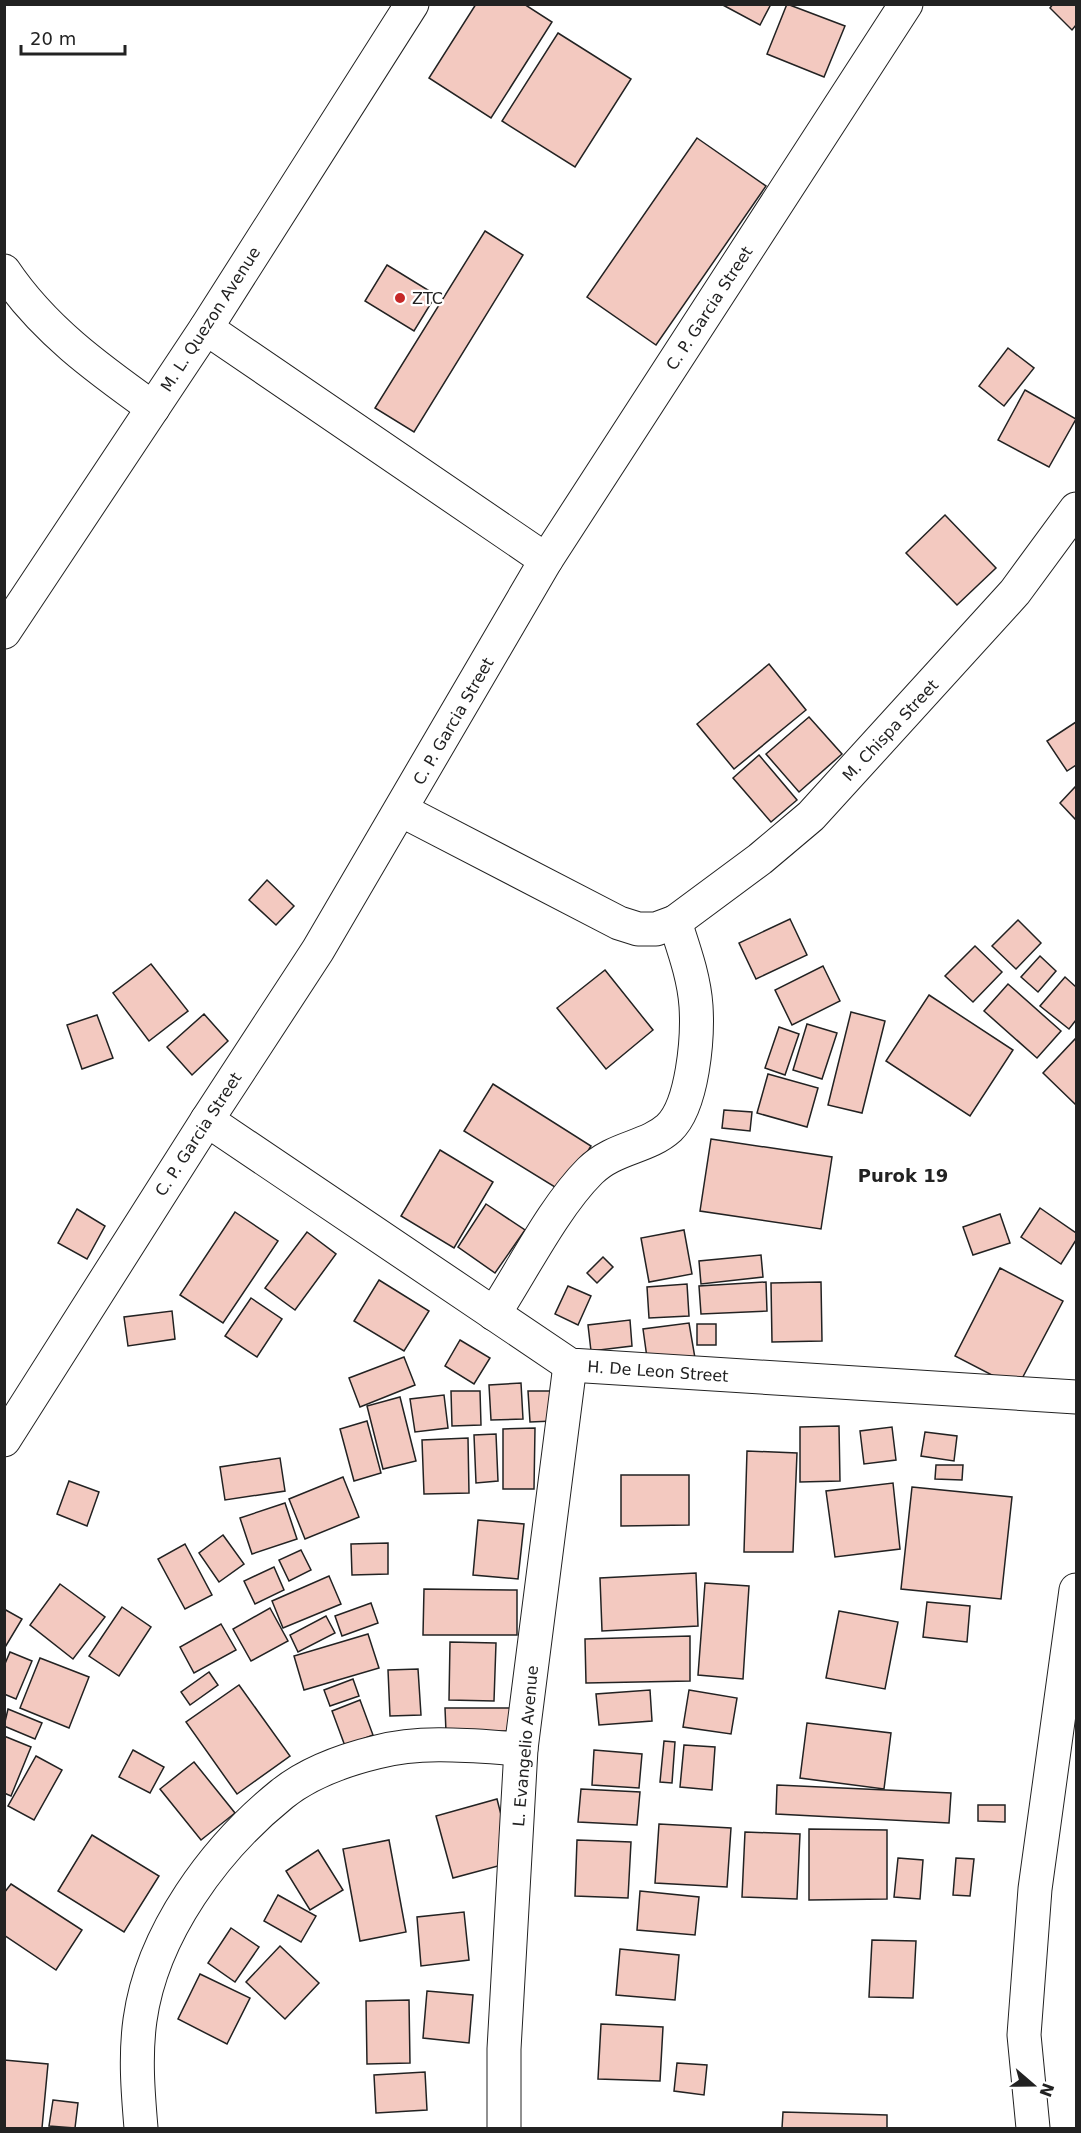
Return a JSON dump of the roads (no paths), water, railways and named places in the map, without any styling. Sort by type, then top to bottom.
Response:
[{"type":"main road","name":"M. L. Quezon Avenue","points":[[4,632],[206,328],[412,4]]},
{"type":"main road","name":"C. P. Garcia Street","points":[[4,1440],[318,950],[546,560],[906,4]]},
{"type":"main road","points":[[4,271],[17,290],[64,342],[153,408]]},
{"type":"main road","points":[[206,328],[546,560]]},
{"type":"main road","name":"M. Chispa Street","points":[[675,922],[760,859],[811,816],[1015,592],[1077,509]]},
{"type":"main road","points":[[401,810],[618,923],[638,929],[656,929],[675,922],[690,967],[696,1006],[694,1059],[680,1113],[661,1134],[618,1151],[590,1171],[568,1198],[494,1314]]},
{"type":"main road","name":"H. De Leon Street","points":[[207,1120],[570,1365],[1077,1397]]},
{"type":"main road","name":"L. Evangelio Avenue","points":[[504,2128],[504,2049],[521,1749],[570,1365]]},
{"type":"main road","points":[[1033,2128],[1024,2035],[1035,1900],[1077,1590]]},
{"type":"main road","points":[[141,2128],[137,2082],[140,2019],[155,1962],[177,1917],[214,1863],[250,1823],[283,1793],[324,1769],[377,1752],[440,1745],[521,1749]]},
{"type":"place","name":"ZTC","points":[[400,298]]},
{"type":"district","name":"Purok 19","points":[[903,1176]]}]
